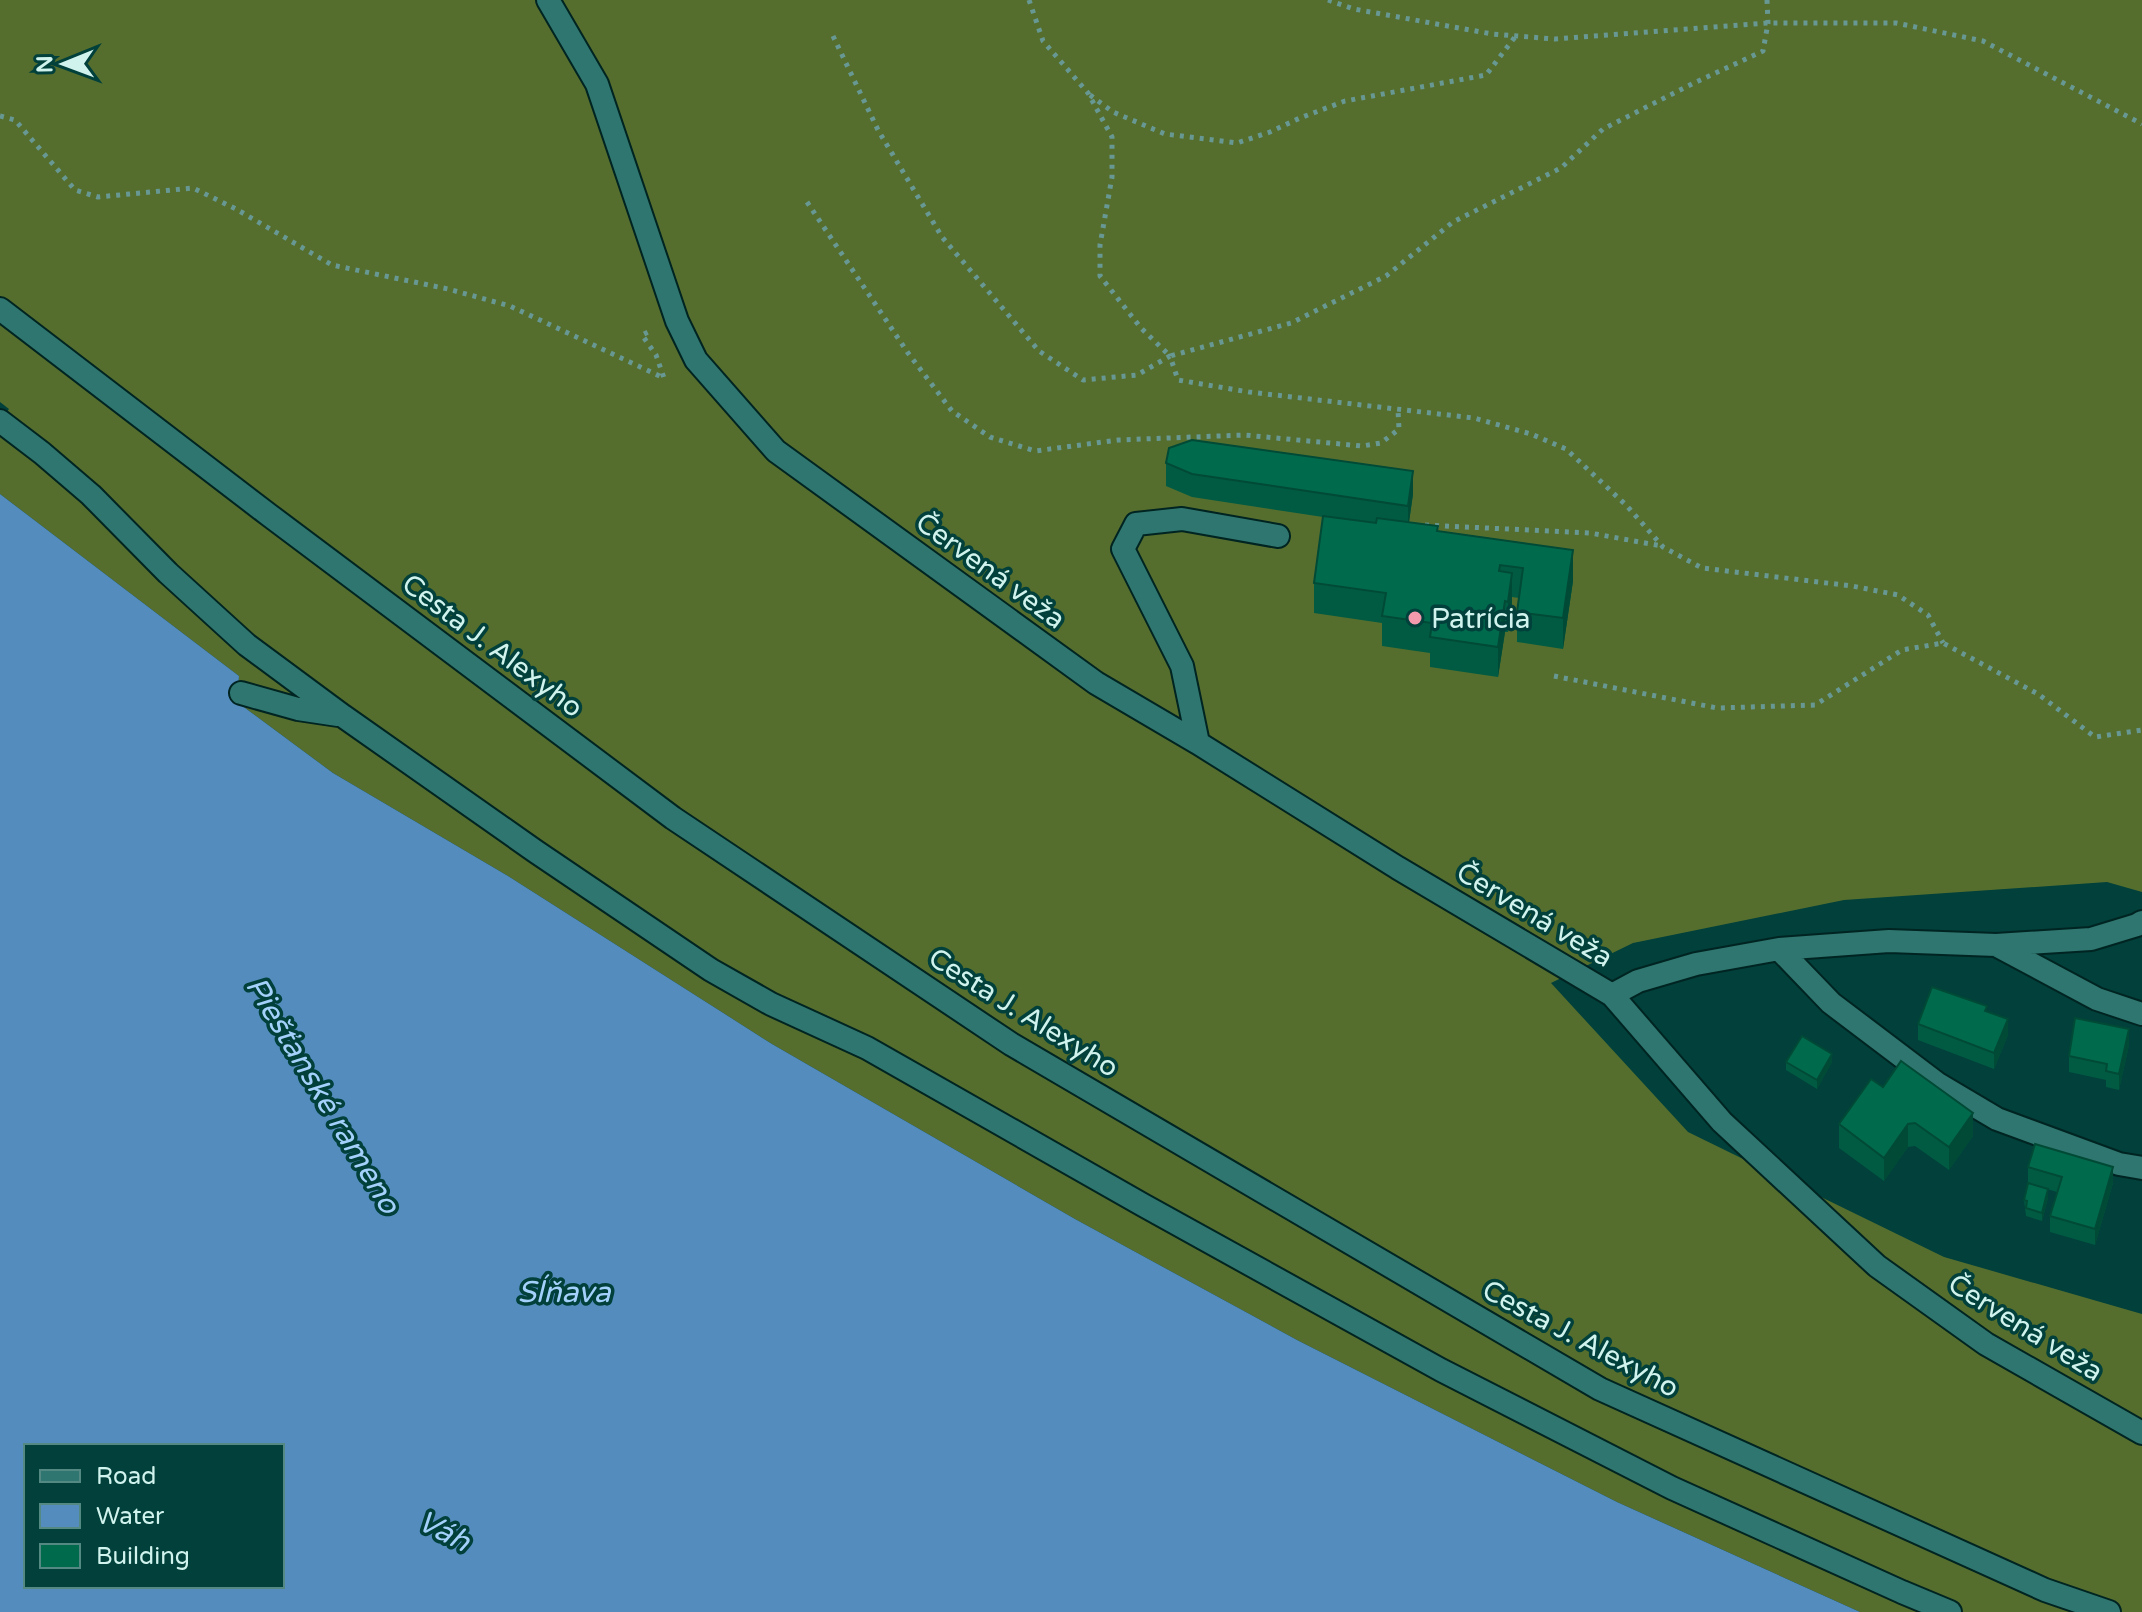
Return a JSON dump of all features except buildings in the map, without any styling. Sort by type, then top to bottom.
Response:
[{"type":"main road","name":"Červená veža","points":[[548,0],[597,84],[677,321],[696,360],[776,451],[1096,683],[1612,995],[1722,1122],[1877,1266],[1986,1344],[2142,1433]]},
{"type":"main road","name":"Cesta J. Alexyho","points":[[0,309],[673,818],[1011,1044],[1600,1389],[2045,1590],[2109,1612]]},
{"type":"main road","points":[[0,421],[91,495],[168,573],[247,645],[343,716],[711,970],[771,1004],[867,1048],[1156,1213],[1468,1384],[1672,1488],[1950,1612]]},
{"type":"main road","points":[[1198,743],[1182,666],[1123,549],[1136,524],[1182,519],[1278,536]]},
{"type":"main road","points":[[241,693],[298,709],[343,716]]},
{"type":"main road","name":"Červená veža","points":[[1612,995],[1638,981],[1696,964],[1779,949],[1889,941],[1996,945],[2091,939],[2140,925]]},
{"type":"main road","points":[[1996,945],[2097,999],[2142,1014]]},
{"type":"main road","points":[[1779,949],[1831,1003],[1938,1084],[1997,1119],[2119,1164],[2142,1168]]},
{"type":"path","points":[[1029,0],[1043,41],[1088,93],[1113,112],[1165,134],[1237,143],[1345,101],[1486,75],[1516,36]]},
{"type":"path","points":[[1328,0],[1354,9],[1492,34],[1555,39],[1768,23],[1896,23],[1983,41],[2142,124]]},
{"type":"path","points":[[833,36],[878,130],[942,237],[1039,351],[1083,380],[1137,375],[1170,356],[1291,323],[1386,276],[1453,222],[1561,168],[1603,129],[1763,51],[1768,23],[1767,0]]},
{"type":"path","points":[[1088,93],[1112,137],[1112,177],[1100,245],[1100,276],[1141,328],[1170,356],[1178,380],[1249,392],[1474,418],[1531,434],[1566,449],[1626,505],[1663,547]]},
{"type":"path","points":[[0,116],[15,120],[75,190],[98,197],[193,188],[236,209],[332,265],[448,289],[510,306],[664,378],[656,355],[642,335],[677,321]]},
{"type":"path","points":[[807,202],[908,353],[952,411],[990,437],[1035,451],[1118,440],[1244,435],[1362,446],[1381,443],[1399,429],[1398,410]]},
{"type":"path","points":[[1425,525],[1590,533],[1663,547],[1702,568],[1852,586],[1898,595],[1928,615],[1943,643],[2038,694],[2095,737],[2142,730]]},
{"type":"path","points":[[1554,676],[1717,708],[1815,705],[1902,650],[1943,643]]},
{"type":"green space","points":[[0,0],[2142,0],[2142,892],[2107,882],[1844,900],[1633,943],[1551,983],[1688,1132],[1944,1257],[2142,1314],[2142,1612],[1860,1612],[1617,1502],[1297,1340],[1075,1219],[772,1044],[508,876],[333,773],[237,702],[239,676],[0,494],[0,422],[9,409],[0,402]]},
{"type":"water","name":"Sĺňava","points":[[0,494],[239,676],[237,702],[333,773],[508,876],[772,1044],[1075,1219],[1297,1340],[1617,1502],[1860,1612],[0,1612]]},
{"type":"place","name":"Patrícia","points":[[1415,618]]},
{"type":"water label","name":"Piešťanské rameno","points":[[323,1095]]},
{"type":"water label","name":"Váh","points":[[444,1531]]}]
